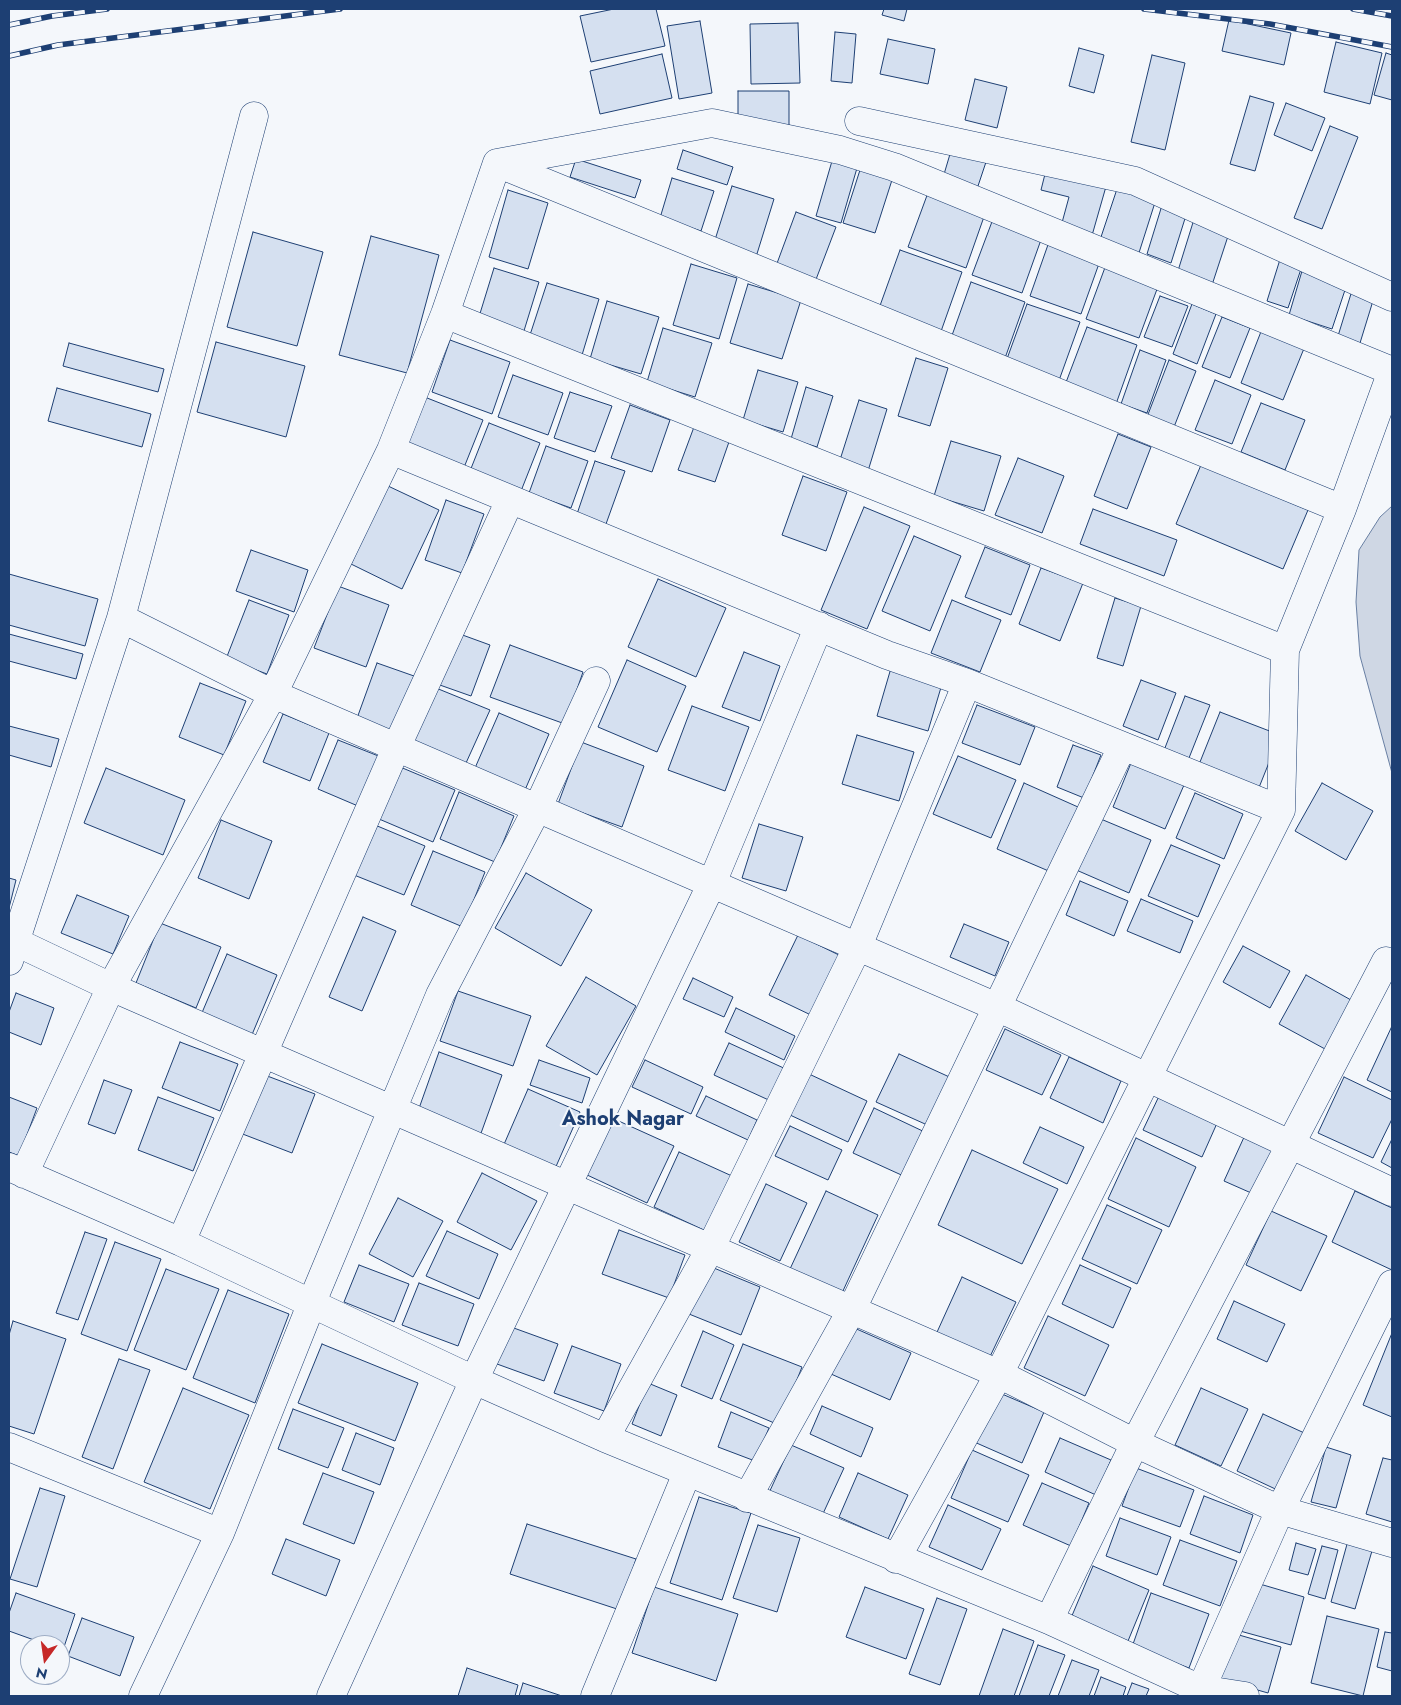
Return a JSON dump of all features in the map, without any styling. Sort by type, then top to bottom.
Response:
[{"type":"street","points":[[254,116],[121,618],[12,952],[111,987],[850,1311],[999,1374],[1135,1443],[1280,1510],[1392,1543]]},
{"type":"street","points":[[860,121],[1135,181],[1392,297]]},
{"type":"street","points":[[497,163],[712,124],[840,150],[894,167],[1392,371],[1342,509],[1285,650],[1281,810],[999,1374],[896,1559]]},
{"type":"street","points":[[497,163],[445,314],[391,450],[273,694],[111,987],[16,1170],[182,1242],[474,1380],[605,1438],[747,1498],[1048,1620],[1199,1692],[1245,1696]]},
{"type":"street","points":[[497,163],[1342,509]]},
{"type":"street","points":[[445,314],[1285,650]]},
{"type":"street","points":[[391,450],[887,655],[968,683],[1281,810]]},
{"type":"street","points":[[182,1242],[398,746],[510,500]]},
{"type":"street","points":[[121,618],[273,694],[398,746],[997,1007],[1292,1143],[1392,1192]]},
{"type":"street","points":[[331,1696],[474,1380],[712,883],[819,626]]},
{"type":"street","points":[[142,1696],[220,1533],[312,1304],[440,995],[538,807],[596,681]]},
{"type":"street","points":[[605,1438],[710,1249],[858,946],[968,683]]},
{"type":"street","points":[[747,1498],[850,1311],[1122,747]]},
{"type":"street","points":[[1048,1620],[1135,1443],[1386,962]]},
{"type":"street","points":[[1199,1692],[1280,1510],[1392,1284]]},
{"type":"street","points":[[9,1447],[220,1533]]},
{"type":"street","points":[[595,1696],[687,1473]]},
{"type":"shaded area","points":[[1392,506],[1392,773],[1360,656],[1356,602],[1359,550],[1380,517]]},
{"type":"building","points":[[614,9],[656,9],[665,46],[591,62],[580,16]]},
{"type":"building","points":[[884,9],[907,9],[904,21],[882,15]]},
{"type":"building","points":[[1229,20],[1291,33],[1284,65],[1222,51]]},
{"type":"building","points":[[700,21],[712,93],[679,99],[667,26]]},
{"type":"building","points":[[798,23],[800,83],[751,84],[750,24]]},
{"type":"building","points":[[835,32],[856,34],[852,83],[831,81]]},
{"type":"building","points":[[888,39],[935,49],[928,84],[880,74]]},
{"type":"building","points":[[1336,42],[1382,53],[1370,104],[1324,92]]},
{"type":"building","points":[[1079,48],[1104,55],[1094,93],[1069,86]]},
{"type":"building","points":[[1386,53],[1392,55],[1392,100],[1374,95]]},
{"type":"building","points":[[662,54],[672,98],[600,114],[590,71]]},
{"type":"building","points":[[1152,55],[1185,63],[1165,150],[1131,142]]},
{"type":"building","points":[[975,79],[1007,87],[997,128],[965,120]]},
{"type":"building","points":[[738,91],[789,91],[789,125],[738,125]]},
{"type":"building","points":[[1250,96],[1274,103],[1255,171],[1230,164]]},
{"type":"building","points":[[1286,103],[1325,118],[1312,151],[1274,135]]},
{"type":"building","points":[[1330,126],[1358,137],[1322,229],[1294,218]]},
{"type":"building","points":[[953,144],[988,156],[976,192],[942,181]]},
{"type":"building","points":[[683,150],[733,167],[727,185],[677,169]]},
{"type":"building","points":[[576,159],[641,180],[635,198],[570,177]]},
{"type":"building","points":[[832,161],[857,168],[841,223],[816,216]]},
{"type":"building","points":[[1047,166],[1107,183],[1091,239],[1060,230],[1069,197],[1041,190]]},
{"type":"building","points":[[860,170],[892,180],[875,233],[843,223]]},
{"type":"building","points":[[672,178],[714,191],[701,231],[660,218]]},
{"type":"building","points":[[1120,180],[1158,193],[1137,259],[1098,246]]},
{"type":"building","points":[[732,186],[774,199],[756,257],[714,243]]},
{"type":"building","points":[[508,190],[548,203],[528,269],[489,257]]},
{"type":"building","points":[[929,190],[986,211],[966,268],[908,247]]},
{"type":"building","points":[[1163,202],[1188,209],[1171,263],[1147,254]]},
{"type":"building","points":[[796,212],[836,227],[815,282],[776,266]]},
{"type":"building","points":[[1195,216],[1231,227],[1212,285],[1177,274]]},
{"type":"building","points":[[993,219],[1042,237],[1022,293],[972,275]]},
{"type":"building","points":[[253,232],[323,252],[297,346],[227,327]]},
{"type":"building","points":[[371,236],[439,255],[407,373],[339,355]]},
{"type":"building","points":[[1050,239],[1101,258],[1081,314],[1030,296]]},
{"type":"building","points":[[900,250],[962,272],[939,337],[877,314]]},
{"type":"building","points":[[1282,253],[1304,260],[1288,308],[1267,301]]},
{"type":"building","points":[[1107,262],[1160,281],[1139,338],[1086,319]]},
{"type":"building","points":[[691,264],[737,278],[719,339],[673,325]]},
{"type":"building","points":[[494,268],[539,282],[523,334],[478,320]]},
{"type":"building","points":[[1302,271],[1347,284],[1332,329],[1289,315]]},
{"type":"building","points":[[971,282],[1025,302],[1004,361],[950,341]]},
{"type":"building","points":[[547,283],[599,299],[582,355],[529,338]]},
{"type":"building","points":[[748,284],[801,300],[782,359],[730,343]]},
{"type":"building","points":[[1354,284],[1376,291],[1360,343],[1338,336]]},
{"type":"building","points":[[1160,296],[1188,306],[1172,347],[1144,337]]},
{"type":"building","points":[[607,301],[659,317],[641,374],[590,359]]},
{"type":"building","points":[[1027,304],[1080,322],[1057,386],[1004,367]]},
{"type":"building","points":[[1192,304],[1216,314],[1197,364],[1173,354]]},
{"type":"building","points":[[1222,317],[1250,328],[1230,378],[1202,367]]},
{"type":"building","points":[[1087,327],[1137,345],[1116,404],[1065,385]]},
{"type":"building","points":[[663,328],[712,343],[695,397],[647,382]]},
{"type":"building","points":[[1262,329],[1305,346],[1283,400],[1241,383]]},
{"type":"building","points":[[450,340],[510,362],[492,414],[432,392]]},
{"type":"building","points":[[216,342],[305,366],[286,437],[197,412]]},
{"type":"building","points":[[69,343],[164,369],[158,392],[63,366]]},
{"type":"building","points":[[1140,350],[1166,360],[1147,413],[1121,404]]},
{"type":"building","points":[[916,358],[948,368],[930,426],[898,416]]},
{"type":"building","points":[[1169,360],[1196,371],[1174,427],[1147,417]]},
{"type":"building","points":[[758,370],[798,382],[783,432],[743,420]]},
{"type":"building","points":[[513,375],[563,393],[548,435],[498,417]]},
{"type":"building","points":[[1215,380],[1251,395],[1232,444],[1195,430]]},
{"type":"building","points":[[806,387],[833,396],[817,447],[791,439]]},
{"type":"building","points":[[57,388],[151,414],[142,447],[48,421]]},
{"type":"building","points":[[570,392],[612,406],[595,452],[554,438]]},
{"type":"building","points":[[422,396],[483,420],[463,470],[402,446]]},
{"type":"building","points":[[859,400],[887,409],[868,471],[839,463]]},
{"type":"building","points":[[1261,403],[1305,420],[1285,470],[1241,452]]},
{"type":"building","points":[[630,405],[670,420],[652,472],[611,458]]},
{"type":"building","points":[[489,423],[540,443],[521,491],[470,471]]},
{"type":"building","points":[[694,427],[730,439],[715,482],[678,470]]},
{"type":"building","points":[[1118,434],[1151,447],[1127,509],[1094,496]]},
{"type":"building","points":[[951,441],[1001,456],[984,511],[934,496]]},
{"type":"building","points":[[546,446],[588,461],[571,508],[529,493]]},
{"type":"building","points":[[1018,458],[1064,476],[1042,533],[995,515]]},
{"type":"building","points":[[595,461],[625,471],[606,524],[577,514]]},
{"type":"building","points":[[1201,465],[1308,510],[1283,569],[1176,524]]},
{"type":"building","points":[[803,476],[847,492],[826,551],[782,535]]},
{"type":"building","points":[[388,486],[439,510],[402,589],[351,564]]},
{"type":"building","points":[[446,500],[484,514],[462,573],[425,560]]},
{"type":"building","points":[[864,507],[910,526],[867,629],[821,610]]},
{"type":"building","points":[[1093,509],[1177,540],[1164,576],[1080,544]]},
{"type":"building","points":[[914,536],[961,556],[930,631],[882,611]]},
{"type":"building","points":[[985,547],[1030,565],[1011,615],[965,597]]},
{"type":"building","points":[[251,550],[308,570],[294,612],[236,591]]},
{"type":"building","points":[[1041,568],[1083,583],[1060,641],[1019,624]]},
{"type":"building","points":[[9,574],[98,599],[85,646],[9,625]]},
{"type":"building","points":[[658,579],[726,608],[696,677],[628,647]]},
{"type":"building","points":[[338,586],[389,605],[366,667],[314,648]]},
{"type":"building","points":[[1115,598],[1141,606],[1123,666],[1097,658]]},
{"type":"building","points":[[249,600],[289,615],[267,674],[226,659]]},
{"type":"building","points":[[952,600],[1001,620],[980,672],[931,653]]},
{"type":"building","points":[[457,633],[490,645],[471,696],[437,684]]},
{"type":"building","points":[[9,634],[83,654],[76,679],[9,661]]},
{"type":"building","points":[[510,645],[583,672],[565,724],[490,697]]},
{"type":"building","points":[[744,652],[780,666],[760,721],[722,707]]},
{"type":"building","points":[[627,660],[686,686],[657,752],[598,727]]},
{"type":"building","points":[[377,663],[414,676],[392,734],[356,721]]},
{"type":"building","points":[[891,668],[942,684],[928,731],[877,716]]},
{"type":"building","points":[[1141,680],[1176,693],[1158,740],[1123,726]]},
{"type":"building","points":[[200,683],[246,701],[224,755],[179,737]]},
{"type":"building","points":[[436,688],[490,710],[466,763],[413,741]]},
{"type":"building","points":[[1185,696],[1210,705],[1187,763],[1163,753]]},
{"type":"building","points":[[977,705],[1035,727],[1020,765],[962,743]]},
{"type":"building","points":[[692,706],[749,727],[725,791],[668,770]]},
{"type":"building","points":[[1220,712],[1280,735],[1258,790],[1198,767]]},
{"type":"building","points":[[499,713],[549,734],[525,790],[475,768]]},
{"type":"building","points":[[283,714],[329,733],[310,781],[263,762]]},
{"type":"building","points":[[9,726],[59,739],[51,767],[9,755]]},
{"type":"building","points":[[857,735],[914,752],[899,801],[842,784]]},
{"type":"building","points":[[338,740],[386,759],[365,809],[318,789]]},
{"type":"building","points":[[581,742],[644,766],[622,827],[558,804]]},
{"type":"building","points":[[1073,745],[1101,755],[1084,798],[1057,787]]},
{"type":"building","points":[[958,756],[1016,780],[991,838],[933,814]]},
{"type":"building","points":[[1131,763],[1184,785],[1165,829],[1113,807]]},
{"type":"building","points":[[393,764],[455,790],[433,842],[372,816]]},
{"type":"building","points":[[106,768],[185,800],[163,855],[84,823]]},
{"type":"building","points":[[1024,783],[1078,807],[1051,872],[997,849]]},
{"type":"building","points":[[1322,783],[1373,811],[1346,860],[1295,831]]},
{"type":"building","points":[[459,792],[514,816],[495,862],[440,839]]},
{"type":"building","points":[[1195,793],[1243,814],[1224,859],[1176,838]]},
{"type":"building","points":[[1096,817],[1151,840],[1129,893],[1074,869]]},
{"type":"building","points":[[221,820],[272,841],[249,899],[198,878]]},
{"type":"building","points":[[759,824],[803,837],[786,891],[742,878]]},
{"type":"building","points":[[375,825],[425,846],[404,895],[354,875]]},
{"type":"building","points":[[1171,845],[1220,865],[1198,917],[1148,896]]},
{"type":"building","points":[[433,851],[485,872],[463,927],[411,905]]},
{"type":"building","points":[[526,873],[592,910],[561,966],[495,928]]},
{"type":"building","points":[[9,878],[16,880],[9,908]]},
{"type":"building","points":[[1080,881],[1128,901],[1114,936],[1066,915]]},
{"type":"building","points":[[77,895],[129,916],[113,954],[61,933]]},
{"type":"building","points":[[1141,899],[1193,921],[1180,953],[1127,931]]},
{"type":"building","points":[[363,917],[396,931],[362,1011],[329,997]]},
{"type":"building","points":[[160,923],[221,947],[196,1008],[136,983]]},
{"type":"building","points":[[964,924],[1009,942],[995,976],[950,957]]},
{"type":"building","points":[[798,935],[841,956],[813,1016],[769,995]]},
{"type":"building","points":[[1243,946],[1290,971],[1270,1008],[1223,982]]},
{"type":"building","points":[[227,954],[277,975],[251,1037],[201,1015]]},
{"type":"building","points":[[1306,975],[1351,1000],[1325,1049],[1279,1024]]},
{"type":"building","points":[[586,977],[636,1006],[597,1075],[546,1046]]},
{"type":"building","points":[[693,978],[733,997],[724,1017],[683,999]]},
{"type":"building","points":[[458,991],[531,1016],[513,1066],[440,1041]]},
{"type":"building","points":[[16,993],[54,1008],[41,1045],[9,1032],[9,1012]]},
{"type":"building","points":[[736,1008],[795,1036],[784,1060],[725,1032]]},
{"type":"building","points":[[1392,1026],[1392,1092],[1367,1080]]},
{"type":"building","points":[[1005,1029],[1061,1055],[1042,1095],[986,1070]]},
{"type":"building","points":[[180,1042],[238,1064],[220,1111],[162,1088]]},
{"type":"building","points":[[729,1043],[788,1070],[773,1102],[714,1075]]},
{"type":"building","points":[[439,1052],[502,1075],[480,1136],[417,1114]]},
{"type":"building","points":[[899,1054],[956,1080],[934,1128],[876,1102]]},
{"type":"building","points":[[1069,1057],[1121,1081],[1103,1123],[1050,1098]]},
{"type":"building","points":[[539,1060],[590,1078],[582,1103],[530,1085]]},
{"type":"building","points":[[645,1060],[703,1087],[691,1114],[632,1087]]},
{"type":"building","points":[[262,1074],[315,1094],[292,1153],[240,1133]]},
{"type":"building","points":[[809,1074],[867,1101],[848,1142],[790,1115]]},
{"type":"building","points":[[1344,1077],[1392,1100],[1392,1119],[1373,1158],[1318,1133]]},
{"type":"building","points":[[104,1080],[132,1090],[115,1134],[88,1124]]},
{"type":"building","points":[[528,1089],[580,1112],[554,1171],[502,1149]]},
{"type":"building","points":[[1160,1094],[1218,1121],[1202,1157],[1143,1130]]},
{"type":"building","points":[[706,1096],[757,1120],[748,1140],[696,1116]]},
{"type":"building","points":[[9,1097],[37,1108],[19,1156],[9,1152]]},
{"type":"building","points":[[158,1097],[214,1118],[193,1171],[138,1150]]},
{"type":"building","points":[[874,1108],[929,1134],[908,1178],[853,1153]]},
{"type":"building","points":[[612,1118],[674,1146],[647,1203],[585,1174]]},
{"type":"building","points":[[790,1126],[842,1150],[828,1180],[775,1156]]},
{"type":"building","points":[[1040,1127],[1084,1147],[1067,1184],[1023,1163]]},
{"type":"building","points":[[1245,1135],[1278,1151],[1258,1196],[1224,1181]]},
{"type":"building","points":[[1136,1138],[1196,1167],[1169,1227],[1108,1199]]},
{"type":"building","points":[[1392,1139],[1392,1168],[1381,1162]]},
{"type":"building","points":[[972,1150],[1058,1189],[1022,1264],[938,1225]]},
{"type":"building","points":[[679,1152],[732,1176],[706,1231],[654,1207]]},
{"type":"building","points":[[482,1173],[537,1201],[511,1250],[457,1222]]},
{"type":"building","points":[[766,1184],[807,1203],[780,1261],[739,1242]]},
{"type":"building","points":[[826,1191],[878,1215],[842,1293],[790,1269]]},
{"type":"building","points":[[1355,1191],[1392,1208],[1392,1270],[1332,1242]]},
{"type":"building","points":[[398,1198],[443,1221],[413,1277],[369,1254]]},
{"type":"building","points":[[1107,1205],[1162,1230],[1137,1284],[1082,1259]]},
{"type":"building","points":[[1271,1211],[1327,1236],[1301,1291],[1246,1265]]},
{"type":"building","points":[[619,1230],[685,1255],[669,1298],[602,1274]]},
{"type":"building","points":[[447,1231],[498,1254],[479,1299],[426,1276]]},
{"type":"building","points":[[85,1232],[107,1239],[78,1320],[56,1313]]},
{"type":"building","points":[[115,1242],[161,1259],[127,1351],[81,1334]]},
{"type":"building","points":[[359,1265],[409,1284],[394,1322],[344,1302]]},
{"type":"building","points":[[1080,1265],[1131,1288],[1113,1328],[1062,1304]]},
{"type":"building","points":[[709,1266],[760,1287],[741,1335],[689,1314]]},
{"type":"building","points":[[166,1269],[219,1289],[186,1370],[134,1350]]},
{"type":"building","points":[[962,1277],[1016,1302],[986,1365],[933,1341]]},
{"type":"building","points":[[419,1283],[474,1304],[458,1346],[402,1325]]},
{"type":"building","points":[[228,1290],[289,1314],[255,1403],[193,1378]]},
{"type":"building","points":[[1234,1301],[1285,1324],[1267,1362],[1217,1339]]},
{"type":"building","points":[[1048,1316],[1109,1345],[1085,1396],[1024,1368]]},
{"type":"building","points":[[13,1321],[66,1339],[34,1434],[9,1426],[9,1335]]},
{"type":"building","points":[[511,1327],[558,1344],[544,1381],[497,1364]]},
{"type":"building","points":[[852,1327],[911,1353],[890,1400],[831,1374]]},
{"type":"building","points":[[703,1331],[734,1345],[712,1399],[681,1386]]},
{"type":"building","points":[[1392,1333],[1392,1417],[1363,1405]]},
{"type":"building","points":[[322,1344],[418,1383],[395,1441],[298,1403]]},
{"type":"building","points":[[743,1344],[802,1367],[779,1425],[720,1400]]},
{"type":"building","points":[[572,1346],[621,1364],[604,1411],[554,1393]]},
{"type":"building","points":[[119,1359],[150,1370],[113,1469],[82,1457]]},
{"type":"building","points":[[648,1383],[677,1395],[661,1436],[632,1424]]},
{"type":"building","points":[[183,1388],[249,1415],[210,1509],[144,1482]]},
{"type":"building","points":[[1201,1388],[1248,1409],[1221,1466],[1175,1445]]},
{"type":"building","points":[[995,1391],[1044,1412],[1022,1463],[972,1441]]},
{"type":"building","points":[[822,1406],[873,1428],[861,1457],[810,1434]]},
{"type":"building","points":[[293,1409],[344,1428],[328,1468],[278,1449]]},
{"type":"building","points":[[731,1412],[769,1428],[755,1461],[718,1447]]},
{"type":"building","points":[[1263,1414],[1313,1437],[1286,1494],[1237,1471]]},
{"type":"building","points":[[356,1433],[394,1448],[380,1485],[342,1470]]},
{"type":"building","points":[[1060,1438],[1111,1460],[1096,1495],[1045,1472]]},
{"type":"building","points":[[791,1445],[844,1468],[821,1518],[768,1495]]},
{"type":"building","points":[[1326,1447],[1351,1455],[1336,1508],[1311,1502]]},
{"type":"building","points":[[972,1450],[1029,1475],[1008,1522],[951,1498]]},
{"type":"building","points":[[1383,1458],[1392,1460],[1392,1522],[1366,1514]]},
{"type":"building","points":[[1136,1468],[1194,1490],[1180,1527],[1122,1506]]},
{"type":"building","points":[[323,1473],[374,1492],[354,1544],[303,1524]]},
{"type":"building","points":[[858,1473],[908,1495],[888,1539],[839,1517]]},
{"type":"building","points":[[1042,1483],[1089,1503],[1071,1546],[1023,1525]]},
{"type":"building","points":[[40,1488],[65,1496],[37,1587],[10,1579]]},
{"type":"building","points":[[1204,1496],[1253,1515],[1240,1553],[1190,1534]]},
{"type":"building","points":[[699,1497],[751,1513],[722,1600],[670,1583]]},
{"type":"building","points":[[948,1505],[1001,1529],[982,1570],[929,1547]]},
{"type":"building","points":[[1120,1518],[1171,1537],[1157,1575],[1106,1556]]},
{"type":"building","points":[[527,1524],[636,1559],[620,1610],[510,1574]]},
{"type":"building","points":[[758,1525],[800,1538],[777,1612],[733,1598]]},
{"type":"building","points":[[1349,1537],[1374,1544],[1355,1609],[1331,1602]]},
{"type":"building","points":[[286,1539],[340,1560],[326,1596],[272,1574]]},
{"type":"building","points":[[1180,1540],[1237,1561],[1220,1606],[1163,1585]]},
{"type":"building","points":[[1296,1543],[1316,1549],[1308,1575],[1289,1570]]},
{"type":"building","points":[[1322,1546],[1338,1550],[1325,1599],[1308,1594]]},
{"type":"building","points":[[1093,1566],[1149,1590],[1128,1641],[1071,1618]]},
{"type":"building","points":[[1253,1582],[1304,1597],[1291,1645],[1240,1631]]},
{"type":"building","points":[[654,1587],[738,1614],[716,1681],[632,1653]]},
{"type":"building","points":[[865,1587],[924,1609],[906,1659],[846,1637]]},
{"type":"building","points":[[16,1593],[75,1614],[68,1635],[20,1635],[9,1631],[9,1613]]},
{"type":"building","points":[[1151,1593],[1209,1614],[1189,1668],[1132,1647]]},
{"type":"building","points":[[937,1598],[967,1609],[940,1685],[909,1674]]},
{"type":"building","points":[[1327,1616],[1379,1629],[1363,1696],[1311,1683]]},
{"type":"building","points":[[82,1618],[134,1637],[120,1676],[70,1657],[70,1651]]},
{"type":"building","points":[[1003,1629],[1034,1641],[1014,1696],[979,1696]]},
{"type":"building","points":[[1385,1632],[1392,1633],[1392,1671],[1377,1667]]},
{"type":"building","points":[[1232,1633],[1281,1647],[1268,1693],[1219,1679]]},
{"type":"building","points":[[1038,1645],[1065,1655],[1049,1696],[1019,1696]]},
{"type":"building","points":[[1072,1660],[1099,1670],[1089,1696],[1058,1696]]},
{"type":"building","points":[[467,1668],[518,1685],[515,1696],[458,1696]]},
{"type":"building","points":[[1101,1677],[1126,1687],[1123,1696],[1094,1696]]},
{"type":"building","points":[[523,1683],[562,1696],[519,1696]]},
{"type":"building","points":[[1132,1683],[1149,1689],[1146,1696],[1127,1696]]},
{"type":"railway","points":[[9,25],[52,16],[107,9]]},
{"type":"railway","points":[[9,56],[58,45],[340,9]]},
{"type":"railway","points":[[1144,9],[1270,24],[1392,47]]},
{"type":"railway","points":[[1353,9],[1392,16]]},
{"type":"district","name":"Ashok Nagar","points":[[623,1120]]}]
